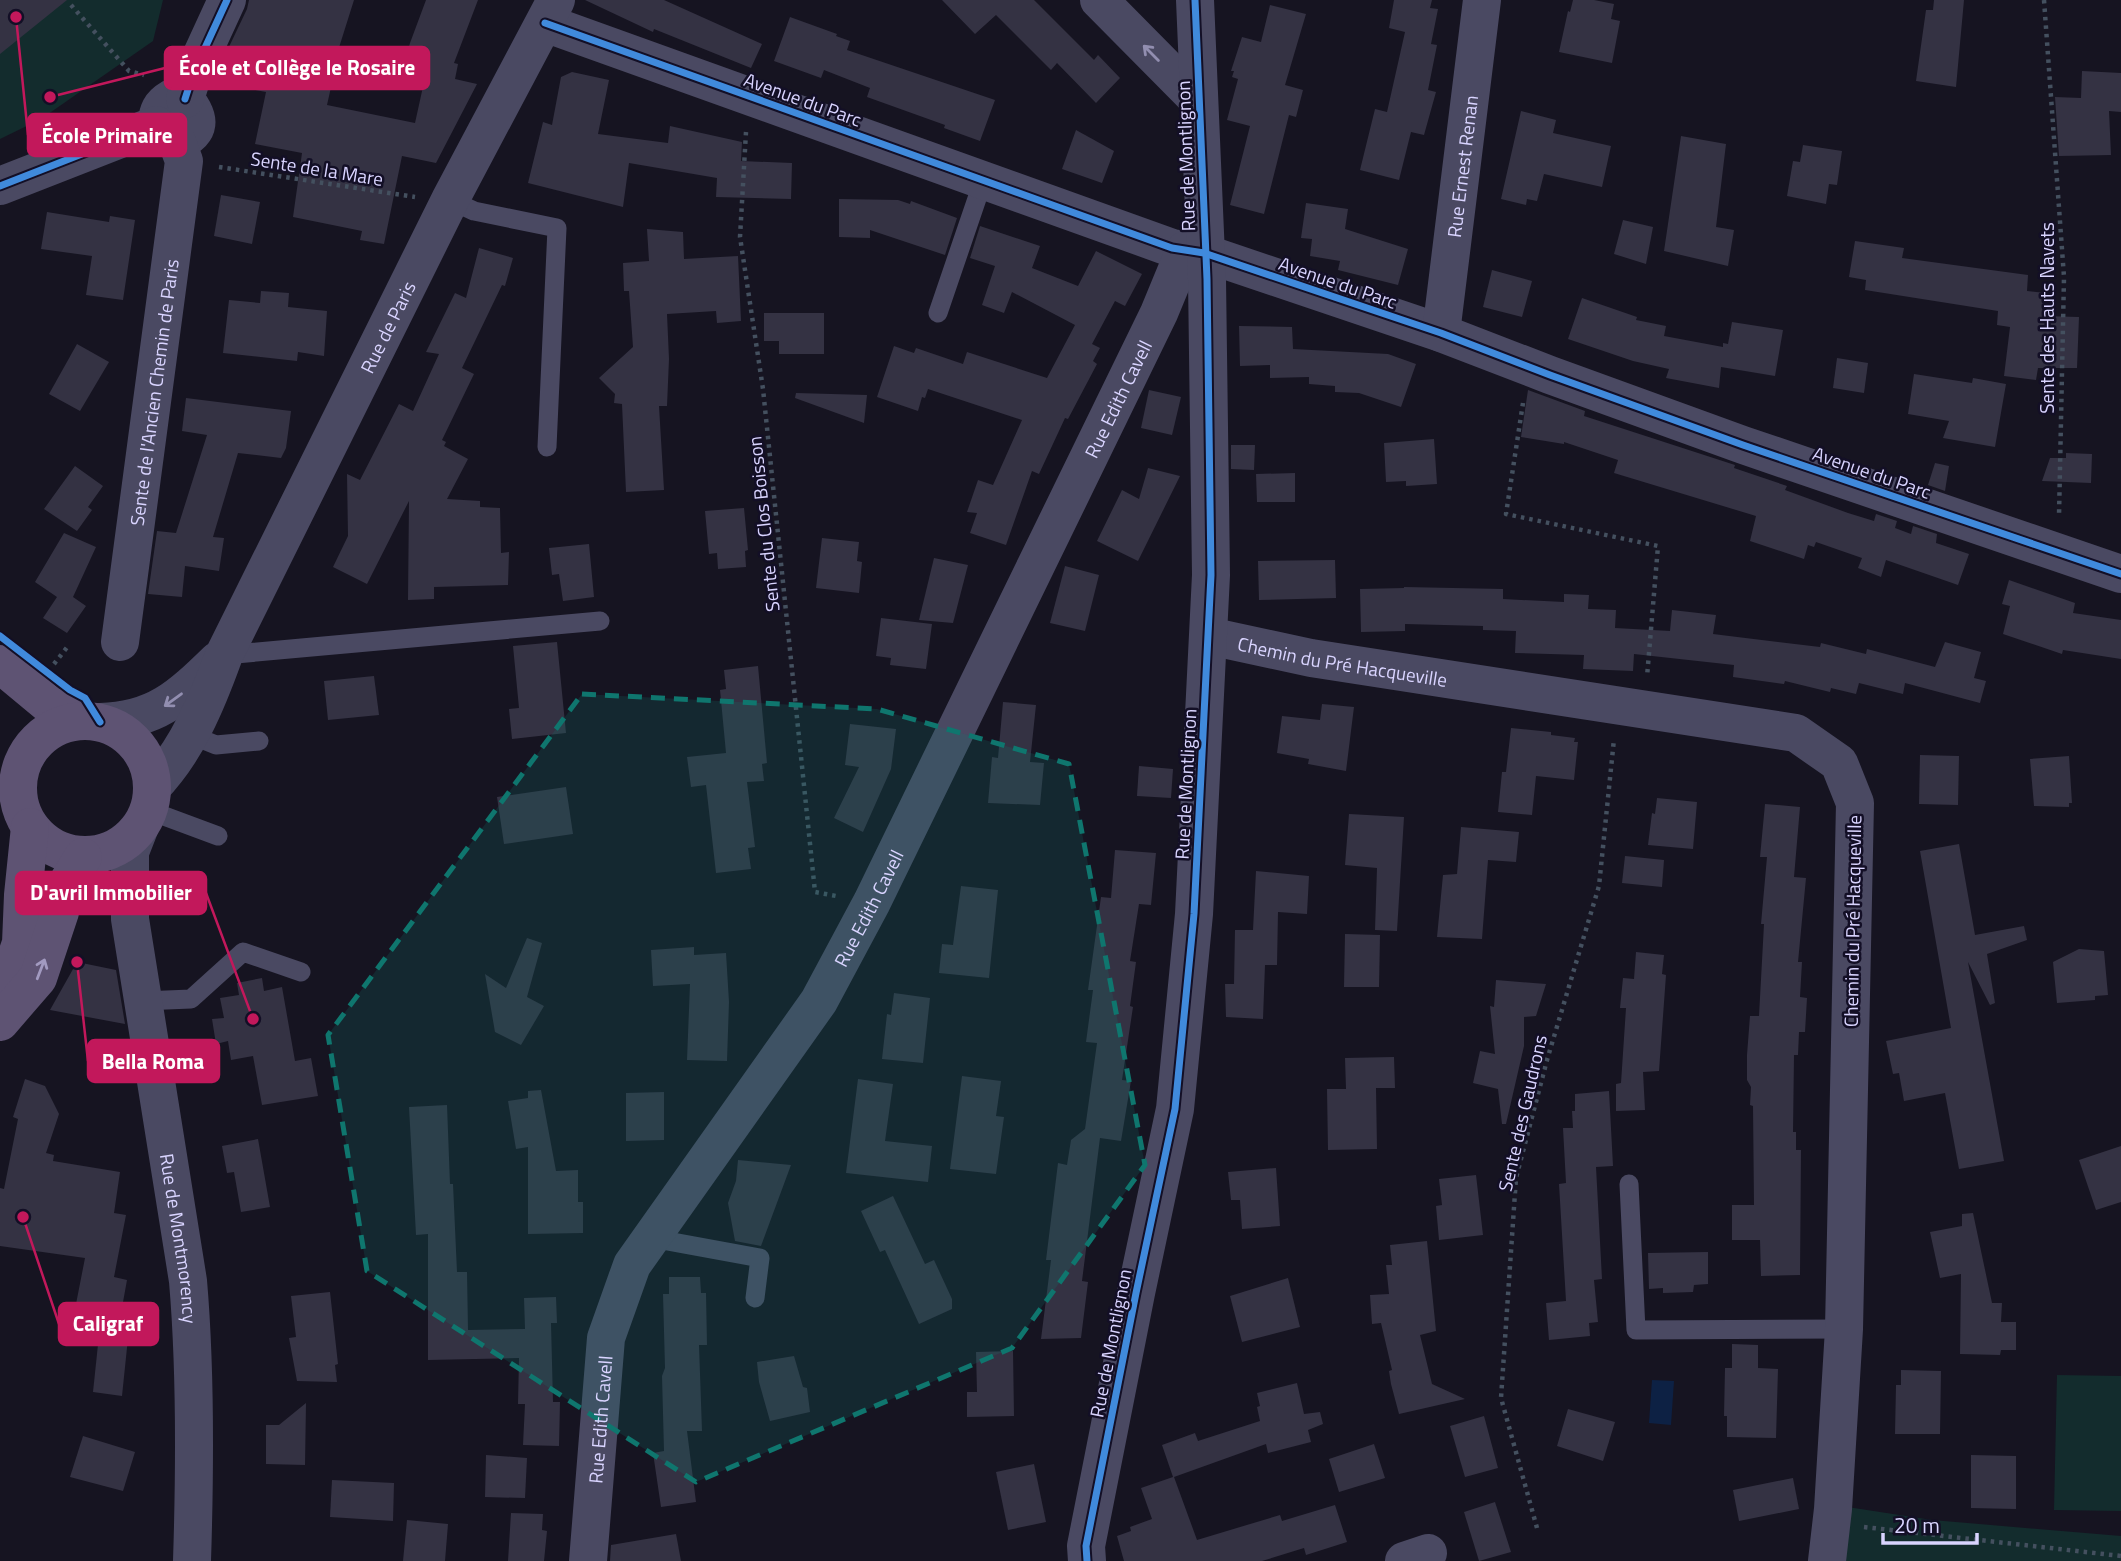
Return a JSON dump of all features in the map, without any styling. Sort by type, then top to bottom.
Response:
[{"type":"main road","points":[[0,664],[48,704],[124,734],[143,753],[150,770],[146,809],[127,841],[114,848],[86,856],[55,848],[41,839],[25,817],[0,759]]},
{"type":"main road","points":[[0,1005],[21,943],[25,817],[18,783],[21,766],[30,748],[45,733],[64,723],[91,721]]},
{"type":"main road","points":[[0,1023],[38,978],[66,885],[86,856]]},
{"type":"street","points":[[0,186],[190,137],[197,126],[188,93],[193,74],[227,0]]},
{"type":"street","points":[[1099,0],[1199,101]]},
{"type":"street","name":"Rue de Montlignon","points":[[1087,1561],[1086,1546],[1175,1109],[1194,914],[1210,575],[1207,279],[1195,251],[1199,101],[1195,0]]},
{"type":"street","name":"Rue Ernest Renan","points":[[1441,333],[1482,0]]},
{"type":"street","name":"Avenue du Parc","points":[[551,11],[749,97],[983,181],[1172,248],[1195,251],[1441,333],[1743,445],[2121,574]]},
{"type":"street","name":"Rue de Paris","points":[[146,809],[209,697],[224,655],[447,205],[551,11]]},
{"type":"street","name":"Sente de l'Ancien Chemin de Paris","points":[[120,642],[172,143]]},
{"type":"street","name":"Rue Edith Cavell","points":[[588,1561],[606,1338],[632,1265],[819,1001],[872,902],[1159,313],[1195,251]]},
{"type":"street","name":"Chemin du Pré Hacqueville","points":[[1209,636],[1311,658],[1796,733],[1839,763],[1855,803],[1844,1329],[1832,1524],[1827,1561]]},
{"type":"street","name":"Rue de Paris","points":[[91,721],[133,719],[155,712],[173,701],[224,655]]},
{"type":"street","name":"Rue de Montmorency","points":[[146,809],[130,852],[130,919],[188,1281],[195,1395],[192,1561]]},
{"type":"street","name":"Rue de Montmorency","points":[[86,856],[119,897],[130,919]]},
{"type":"lane","points":[[939,313],[983,181]]},
{"type":"lane","points":[[447,205],[557,228],[547,447]]},
{"type":"lane","points":[[224,655],[600,621]]},
{"type":"lane","points":[[190,734],[216,745],[258,741]]},
{"type":"lane","points":[[146,809],[218,836]]},
{"type":"lane","points":[[142,1001],[191,999],[243,952],[301,972]]},
{"type":"lane","points":[[1629,1184],[1636,1330],[1844,1329]]},
{"type":"lane","points":[[651,1238],[760,1258],[755,1298]]},
{"type":"path","points":[[71,5],[129,71],[188,93]]},
{"type":"path","points":[[48,674],[68,646]]},
{"type":"path","points":[[1832,1524],[2121,1556]]},
{"type":"highlighted area","points":[[582,694],[877,709],[1069,764],[1145,1165],[1012,1348],[696,1482],[367,1271],[328,1035]]},
{"type":"green space","points":[[0,0],[163,0],[153,41],[41,119],[0,139]]},
{"type":"green space","points":[[2057,1375],[2121,1376],[2121,1511],[2054,1510]]},
{"type":"green space","points":[[1841,1506],[1932,1520],[2121,1536],[2121,1561],[1836,1561]]},
{"type":"water","points":[[1652,1380],[1674,1381],[1671,1425],[1649,1423]]},
{"type":"building","points":[[0,0],[67,0],[0,54]]},
{"type":"building","points":[[249,0],[354,0],[331,73],[334,74],[327,105],[415,123],[426,73],[403,69],[426,0],[478,0],[454,63],[458,64],[455,79],[477,84],[436,163],[402,156],[384,244],[360,240],[362,231],[293,217],[302,153],[255,144],[266,92],[245,88],[252,56],[227,51]]},
{"type":"building","points":[[585,0],[664,0],[762,44],[751,68],[654,29],[653,32]]},
{"type":"building","points":[[942,0],[1034,0],[1094,60],[1098,55],[1120,78],[1096,103],[1057,63],[1051,70],[996,15],[975,34]]},
{"type":"building","points":[[1394,0],[1432,0],[1430,8],[1438,9],[1431,44],[1437,45],[1428,90],[1436,92],[1424,135],[1411,132],[1399,180],[1360,170],[1375,109],[1387,112],[1405,32],[1389,28]]},
{"type":"building","points":[[1573,0],[1614,4],[1611,19],[1620,21],[1612,63],[1559,52]]},
{"type":"building","points":[[1934,0],[1964,0],[1956,87],[1916,81],[1926,10],[1933,10]]},
{"type":"building","points":[[1270,5],[1306,14],[1285,85],[1303,90],[1296,117],[1289,115],[1264,214],[1230,205],[1250,126],[1227,120],[1238,79],[1232,77],[1234,71],[1231,71],[1242,37],[1261,42]]},
{"type":"building","points":[[790,17],[850,41],[847,50],[995,100],[980,141],[944,128],[945,125],[867,97],[870,88],[824,70],[821,78],[774,61]]},
{"type":"building","points":[[2082,71],[2121,73],[2121,112],[2109,111],[2111,155],[2059,156],[2055,97],[2081,98]]},
{"type":"building","points":[[572,72],[609,80],[598,134],[668,143],[670,126],[742,142],[741,161],[792,163],[791,199],[716,197],[717,178],[629,163],[623,207],[528,183],[543,122],[552,125],[561,77]]},
{"type":"building","points":[[1521,111],[1556,120],[1553,133],[1611,146],[1602,187],[1544,174],[1537,201],[1527,199],[1526,205],[1501,199]]},
{"type":"building","points":[[1076,130],[1114,151],[1102,183],[1062,169]]},
{"type":"building","points":[[1681,136],[1726,144],[1716,227],[1734,230],[1728,266],[1664,251]]},
{"type":"building","points":[[1803,145],[1842,151],[1837,185],[1829,184],[1826,204],[1787,196],[1793,161],[1800,162]]},
{"type":"building","points":[[221,195],[260,202],[252,244],[214,236]]},
{"type":"building","points":[[839,199],[898,200],[910,204],[911,201],[957,218],[945,255],[870,230],[870,238],[839,237]]},
{"type":"building","points":[[1306,203],[1348,209],[1345,229],[1408,249],[1398,285],[1338,270],[1340,261],[1310,256],[1312,239],[1301,238]]},
{"type":"building","points":[[47,212],[109,222],[110,216],[135,220],[123,300],[86,295],[92,256],[41,249]]},
{"type":"building","points":[[1623,220],[1653,227],[1646,264],[1614,254]]},
{"type":"building","points":[[980,226],[1040,246],[1032,268],[1078,286],[1096,251],[1142,274],[1125,306],[1115,301],[1092,344],[1100,348],[1093,361],[1097,364],[1068,419],[1065,418],[1039,474],[1032,471],[1006,545],[970,533],[977,513],[967,512],[978,480],[993,485],[1022,420],[928,389],[925,398],[922,397],[918,411],[877,397],[894,346],[914,353],[916,348],[963,364],[967,352],[1047,378],[1075,325],[1012,292],[1004,313],[982,305],[995,266],[970,258]]},
{"type":"building","points":[[647,229],[683,232],[684,259],[738,256],[741,321],[717,323],[716,311],[667,314],[667,406],[659,406],[664,490],[626,492],[622,404],[614,403],[615,394],[599,378],[633,347],[629,291],[624,291],[623,263],[649,261]]},
{"type":"building","points":[[1855,241],[1904,248],[1902,258],[2028,275],[2027,291],[2045,293],[2043,316],[2079,317],[2077,368],[2038,368],[2036,380],[2004,376],[2010,327],[1997,325],[1998,311],[1865,290],[1866,280],[1849,277]]},
{"type":"building","points":[[479,248],[513,258],[505,286],[502,285],[462,368],[474,374],[442,440],[446,442],[444,446],[468,459],[447,499],[480,501],[480,507],[500,508],[501,553],[509,552],[508,585],[434,587],[434,599],[408,600],[409,501],[367,584],[333,567],[348,536],[347,474],[360,480],[399,404],[413,411],[439,354],[426,352],[455,293],[466,298]]},
{"type":"building","points":[[1492,270],[1532,281],[1522,317],[1483,307]]},
{"type":"building","points":[[261,291],[289,293],[288,307],[327,311],[324,356],[298,352],[297,361],[223,353],[229,300],[260,303]]},
{"type":"building","points":[[1582,298],[1637,317],[1636,320],[1666,326],[1664,336],[1723,347],[1723,343],[1728,344],[1732,322],[1783,330],[1775,376],[1721,367],[1719,388],[1666,378],[1669,369],[1633,361],[1568,339]]},
{"type":"building","points":[[764,313],[824,313],[824,354],[779,354],[779,341],[764,341]]},
{"type":"building","points":[[1239,326],[1292,327],[1293,349],[1388,354],[1416,364],[1401,407],[1359,393],[1335,392],[1335,386],[1309,384],[1309,377],[1270,378],[1270,365],[1240,366]]},
{"type":"building","points":[[77,344],[109,362],[80,411],[49,394]]},
{"type":"building","points":[[1837,358],[1868,363],[1864,393],[1833,388]]},
{"type":"building","points":[[1914,374],[1972,383],[1973,378],[2006,384],[1995,447],[1943,438],[1949,421],[1908,414]]},
{"type":"building","points":[[1149,390],[1181,397],[1172,435],[1141,428]]},
{"type":"building","points":[[1528,390],[1585,411],[1584,416],[1735,465],[1734,468],[1787,486],[1785,490],[1848,513],[1874,521],[1876,514],[1897,521],[1895,528],[1911,534],[1913,526],[1937,534],[1936,543],[1969,554],[1958,585],[1886,560],[1881,577],[1858,568],[1862,558],[1816,542],[1814,547],[1808,545],[1804,559],[1750,541],[1756,516],[1614,473],[1618,460],[1564,442],[1521,437]]},
{"type":"building","points":[[796,393],[867,395],[864,423],[795,398]]},
{"type":"building","points":[[186,398],[291,411],[286,448],[281,458],[238,453],[213,537],[224,538],[219,571],[185,566],[182,597],[148,594],[157,531],[176,533],[207,435],[182,431]]},
{"type":"building","points":[[1434,439],[1437,484],[1406,486],[1406,481],[1386,482],[1384,443]]},
{"type":"building","points":[[1231,445],[1255,445],[1254,470],[1231,469]]},
{"type":"building","points":[[2066,453],[2092,454],[2091,483],[2042,481],[2050,458],[2066,458]]},
{"type":"building","points":[[1935,463],[1949,466],[1945,491],[1928,485]]},
{"type":"building","points":[[75,466],[103,486],[88,507],[92,510],[77,531],[44,509]]},
{"type":"building","points":[[1148,468],[1180,476],[1138,561],[1097,541],[1122,490],[1139,499]]},
{"type":"building","points":[[1295,473],[1295,502],[1257,502],[1256,474]]},
{"type":"building","points":[[744,508],[748,550],[745,551],[746,567],[718,569],[717,553],[709,554],[705,511]]},
{"type":"building","points":[[64,533],[96,547],[73,597],[86,606],[67,633],[43,618],[57,597],[35,582]]},
{"type":"building","points":[[822,538],[859,542],[857,561],[862,562],[859,593],[816,588]]},
{"type":"building","points":[[589,544],[594,597],[563,601],[559,574],[552,575],[549,548]]},
{"type":"building","points":[[934,558],[968,565],[953,623],[919,620]]},
{"type":"building","points":[[1335,560],[1336,598],[1259,600],[1258,561]]},
{"type":"building","points":[[1065,566],[1099,575],[1085,631],[1050,623]]},
{"type":"building","points":[[2009,580],[2075,603],[2073,613],[2121,620],[2121,659],[2063,650],[2062,654],[2003,634],[2010,606],[2002,604]]},
{"type":"building","points":[[1360,589],[1503,589],[1503,599],[1564,602],[1564,594],[1589,595],[1588,609],[1616,610],[1615,628],[1670,631],[1672,610],[1716,615],[1713,634],[1820,647],[1821,643],[1866,654],[1867,649],[1935,667],[1945,642],[1981,652],[1974,678],[1986,681],[1980,703],[1905,683],[1903,694],[1859,683],[1856,694],[1831,688],[1830,692],[1785,681],[1784,684],[1733,677],[1734,665],[1634,654],[1633,671],[1583,669],[1584,655],[1515,653],[1516,631],[1483,630],[1483,626],[1405,624],[1405,631],[1361,632]]},
{"type":"building","points":[[881,618],[932,624],[926,669],[890,665],[891,658],[876,656]]},
{"type":"building","points":[[557,642],[566,733],[512,739],[509,709],[519,708],[513,646]]},
{"type":"building","points":[[758,666],[767,763],[762,764],[764,781],[747,782],[755,847],[748,848],[751,869],[716,873],[706,785],[691,787],[687,757],[726,753],[720,690],[726,689],[724,670]]},
{"type":"building","points":[[374,676],[379,715],[328,720],[324,681]]},
{"type":"building","points":[[1003,702],[1036,705],[1030,762],[1044,763],[1040,805],[988,803],[992,757],[998,758]]},
{"type":"building","points":[[1322,704],[1354,707],[1346,771],[1308,764],[1309,759],[1277,753],[1282,716],[1320,720]]},
{"type":"building","points":[[850,724],[896,729],[891,769],[863,832],[834,818],[859,767],[845,765]]},
{"type":"building","points":[[1511,728],[1551,732],[1551,735],[1575,738],[1574,742],[1578,742],[1574,780],[1536,776],[1532,815],[1498,812],[1502,772],[1506,772]]},
{"type":"building","points":[[1920,755],[1959,756],[1958,805],[1919,804]]},
{"type":"building","points":[[2069,756],[2072,803],[2069,803],[2069,807],[2034,806],[2030,759]]},
{"type":"building","points":[[1139,766],[1173,769],[1171,798],[1137,796]]},
{"type":"building","points":[[566,787],[573,834],[504,844],[497,797]]},
{"type":"building","points":[[1657,798],[1697,802],[1693,849],[1648,845]]},
{"type":"building","points":[[1765,804],[1800,807],[1794,877],[1806,878],[1798,962],[1802,962],[1800,997],[1807,998],[1805,1032],[1799,1032],[1798,1055],[1794,1055],[1793,1132],[1796,1132],[1796,1150],[1801,1150],[1800,1275],[1761,1276],[1760,1240],[1732,1240],[1732,1205],[1754,1205],[1753,1106],[1750,1105],[1751,1087],[1747,1080],[1747,1055],[1750,1016],[1759,1016],[1764,924],[1761,924],[1767,857],[1760,857]]},
{"type":"building","points":[[1349,814],[1404,817],[1397,931],[1375,930],[1377,868],[1345,865]]},
{"type":"building","points":[[1461,827],[1519,832],[1516,862],[1488,860],[1482,939],[1437,937],[1443,875],[1457,874]]},
{"type":"building","points":[[1959,844],[1975,935],[2024,926],[2027,940],[1987,954],[1995,1003],[1990,1005],[1968,962],[2004,1161],[1959,1169],[1945,1093],[1904,1101],[1899,1073],[1893,1074],[1886,1041],[1951,1028],[1920,851]]},
{"type":"building","points":[[1115,850],[1156,853],[1151,905],[1139,904],[1130,961],[1136,962],[1130,1006],[1133,1007],[1122,1080],[1131,1081],[1121,1141],[1100,1138],[1082,1281],[1088,1282],[1081,1338],[1041,1339],[1051,1260],[1046,1260],[1058,1163],[1067,1165],[1071,1140],[1085,1129],[1097,1043],[1086,1042],[1093,990],[1088,990],[1101,897],[1111,898]]},
{"type":"building","points":[[1625,856],[1664,860],[1662,887],[1622,883]]},
{"type":"building","points":[[1256,871],[1309,876],[1307,914],[1278,912],[1277,965],[1265,965],[1263,1019],[1226,1017],[1225,984],[1234,984],[1235,930],[1253,930]]},
{"type":"building","points":[[961,886],[998,890],[989,978],[939,973],[942,944],[953,945]]},
{"type":"building","points":[[1345,934],[1380,935],[1379,987],[1344,987]]},
{"type":"building","points":[[527,938],[542,943],[527,997],[544,1006],[521,1045],[495,1032],[485,974],[506,988]]},
{"type":"building","points":[[694,947],[694,955],[726,953],[729,1002],[727,1061],[687,1060],[690,984],[653,986],[651,950]]},
{"type":"building","points":[[2079,949],[2104,951],[2108,995],[2095,996],[2095,1000],[2057,1003],[2053,962]]},
{"type":"building","points":[[1636,952],[1664,955],[1662,974],[1666,975],[1659,1071],[1643,1072],[1645,1110],[1616,1111],[1616,1084],[1621,1083],[1626,1008],[1620,1008],[1623,978],[1634,979]]},
{"type":"building","points":[[77,962],[116,970],[125,1024],[50,1010]]},
{"type":"building","points":[[262,978],[264,991],[282,987],[295,1061],[311,1058],[318,1096],[262,1105],[253,1056],[231,1060],[228,1041],[216,1044],[212,1019],[224,1018],[220,998],[239,995],[237,983]]},
{"type":"building","points":[[1496,980],[1546,984],[1536,1016],[1524,1017],[1524,1046],[1506,1124],[1502,1124],[1498,1089],[1473,1083],[1480,1051],[1495,1054],[1490,1006],[1494,1007]]},
{"type":"building","points":[[894,993],[930,998],[923,1063],[882,1059],[887,1014],[891,1015]]},
{"type":"building","points":[[1394,1057],[1395,1088],[1376,1088],[1377,1149],[1328,1150],[1327,1089],[1346,1089],[1345,1058]]},
{"type":"building","points":[[962,1076],[1001,1081],[996,1116],[1004,1117],[996,1174],[950,1169]]},
{"type":"building","points":[[25,1079],[45,1086],[59,1114],[46,1153],[54,1155],[53,1161],[120,1172],[114,1213],[126,1215],[114,1277],[127,1280],[121,1313],[76,1304],[85,1258],[0,1246],[0,1188],[4,1189],[18,1119],[13,1117]]},
{"type":"building","points":[[858,1079],[893,1084],[885,1141],[932,1146],[928,1182],[846,1173]]},
{"type":"building","points":[[541,1090],[556,1171],[578,1170],[578,1202],[583,1202],[583,1233],[528,1234],[528,1147],[516,1149],[508,1101],[528,1098],[528,1091]]},
{"type":"building","points":[[1609,1091],[1613,1166],[1596,1167],[1602,1279],[1594,1280],[1598,1322],[1589,1323],[1590,1336],[1549,1340],[1546,1303],[1566,1301],[1559,1184],[1566,1183],[1563,1128],[1573,1128],[1575,1094]]},
{"type":"building","points":[[664,1092],[664,1140],[626,1141],[626,1093]]},
{"type":"building","points":[[447,1105],[457,1272],[467,1272],[468,1330],[525,1329],[524,1298],[556,1297],[557,1323],[551,1323],[553,1402],[560,1402],[559,1446],[523,1445],[525,1404],[518,1404],[519,1358],[428,1360],[428,1234],[416,1235],[409,1107]]},
{"type":"building","points":[[258,1139],[270,1207],[241,1212],[234,1172],[227,1173],[222,1146]]},
{"type":"building","points":[[2121,1146],[2121,1202],[2096,1210],[2079,1160]]},
{"type":"building","points":[[738,1160],[791,1165],[761,1246],[735,1241],[728,1203],[736,1181]]},
{"type":"building","points":[[1276,1168],[1280,1226],[1242,1229],[1240,1200],[1231,1200],[1228,1172]]},
{"type":"building","points":[[1476,1175],[1483,1235],[1439,1240],[1436,1206],[1442,1205],[1439,1179]]},
{"type":"building","points":[[893,1196],[925,1264],[934,1260],[952,1299],[952,1309],[919,1324],[885,1250],[880,1252],[861,1211]]},
{"type":"building","points":[[1973,1213],[1992,1303],[2002,1303],[2001,1322],[2016,1322],[2016,1350],[2001,1350],[2000,1355],[1960,1354],[1961,1274],[1940,1278],[1930,1232],[1962,1226],[1962,1214]]},
{"type":"building","points":[[1427,1241],[1436,1331],[1420,1335],[1432,1384],[1465,1399],[1399,1414],[1381,1323],[1372,1324],[1370,1295],[1389,1294],[1386,1265],[1392,1265],[1390,1245]]},
{"type":"building","points":[[1708,1252],[1708,1284],[1694,1285],[1693,1292],[1663,1293],[1663,1288],[1649,1289],[1648,1253]]},
{"type":"building","points":[[669,1277],[700,1277],[701,1293],[706,1293],[707,1345],[699,1345],[702,1431],[687,1431],[696,1502],[661,1507],[653,1453],[664,1451],[663,1294],[669,1294]]},
{"type":"building","points":[[1288,1278],[1300,1327],[1242,1342],[1230,1296]]},
{"type":"building","points":[[330,1292],[338,1364],[335,1365],[337,1382],[297,1381],[289,1338],[296,1337],[291,1296]]},
{"type":"building","points":[[99,1335],[128,1338],[122,1396],[93,1392]]},
{"type":"building","points":[[1732,1344],[1758,1345],[1758,1368],[1778,1369],[1776,1438],[1727,1437],[1727,1416],[1724,1416],[1725,1368],[1732,1368]]},
{"type":"building","points":[[1013,1351],[1014,1416],[967,1417],[967,1392],[977,1392],[976,1352]]},
{"type":"building","points":[[794,1356],[803,1387],[807,1388],[810,1412],[770,1421],[759,1382],[757,1362]]},
{"type":"building","points":[[1901,1370],[1941,1371],[1940,1434],[1895,1434],[1896,1385],[1901,1385]]},
{"type":"building","points":[[1297,1383],[1304,1414],[1320,1412],[1323,1424],[1308,1430],[1311,1442],[1268,1453],[1266,1444],[1174,1477],[1197,1540],[1280,1515],[1282,1521],[1335,1505],[1347,1542],[1306,1555],[1304,1548],[1262,1561],[1124,1561],[1117,1536],[1131,1531],[1130,1527],[1152,1519],[1141,1488],[1173,1477],[1162,1445],[1195,1433],[1198,1441],[1260,1421],[1257,1393]]},
{"type":"building","points":[[306,1403],[305,1465],[266,1464],[266,1425],[279,1425]]},
{"type":"building","points":[[1568,1409],[1615,1422],[1603,1461],[1557,1446]]},
{"type":"building","points":[[1484,1416],[1498,1468],[1465,1477],[1450,1426]]},
{"type":"building","points":[[83,1436],[135,1452],[123,1491],[70,1477]]},
{"type":"building","points":[[1374,1444],[1385,1478],[1339,1492],[1329,1459]]},
{"type":"building","points":[[486,1455],[527,1458],[525,1498],[485,1497]]},
{"type":"building","points":[[1971,1455],[2016,1456],[2016,1509],[1971,1508]]},
{"type":"building","points":[[1034,1464],[1046,1522],[1008,1530],[996,1472]]},
{"type":"building","points":[[1793,1478],[1799,1509],[1739,1521],[1733,1490]]},
{"type":"building","points":[[332,1480],[394,1483],[393,1521],[330,1517]]},
{"type":"building","points":[[1495,1502],[1511,1552],[1479,1561],[1464,1512]]},
{"type":"building","points":[[511,1513],[543,1514],[542,1530],[547,1531],[544,1561],[508,1561]]},
{"type":"building","points":[[407,1520],[448,1524],[445,1561],[403,1561]]},
{"type":"building","points":[[676,1534],[681,1561],[610,1561],[611,1545]]},
{"type":"cycle path","points":[[185,99],[193,74],[227,0]]},
{"type":"cycle path","points":[[1087,1561],[1086,1546],[1175,1109],[1194,914],[1211,575],[1207,279],[1195,0]]},
{"type":"cycle path","points":[[545,23],[1172,248],[1204,253],[1441,333],[1743,445],[2121,574]]},
{"type":"cycle path","points":[[0,186],[156,125]]},
{"type":"cycle path","points":[[0,636],[70,690],[85,698],[100,722]]},
{"type":"place","name":"École Primaire","points":[[16,17]]},
{"type":"place","name":"École et Collège le Rosaire","points":[[50,97]]},
{"type":"place","name":"Bella Roma","points":[[77,962]]},
{"type":"place","name":"D'avril Immobilier","points":[[253,1019]]},
{"type":"place","name":"Caligraf","points":[[23,1217]]}]
